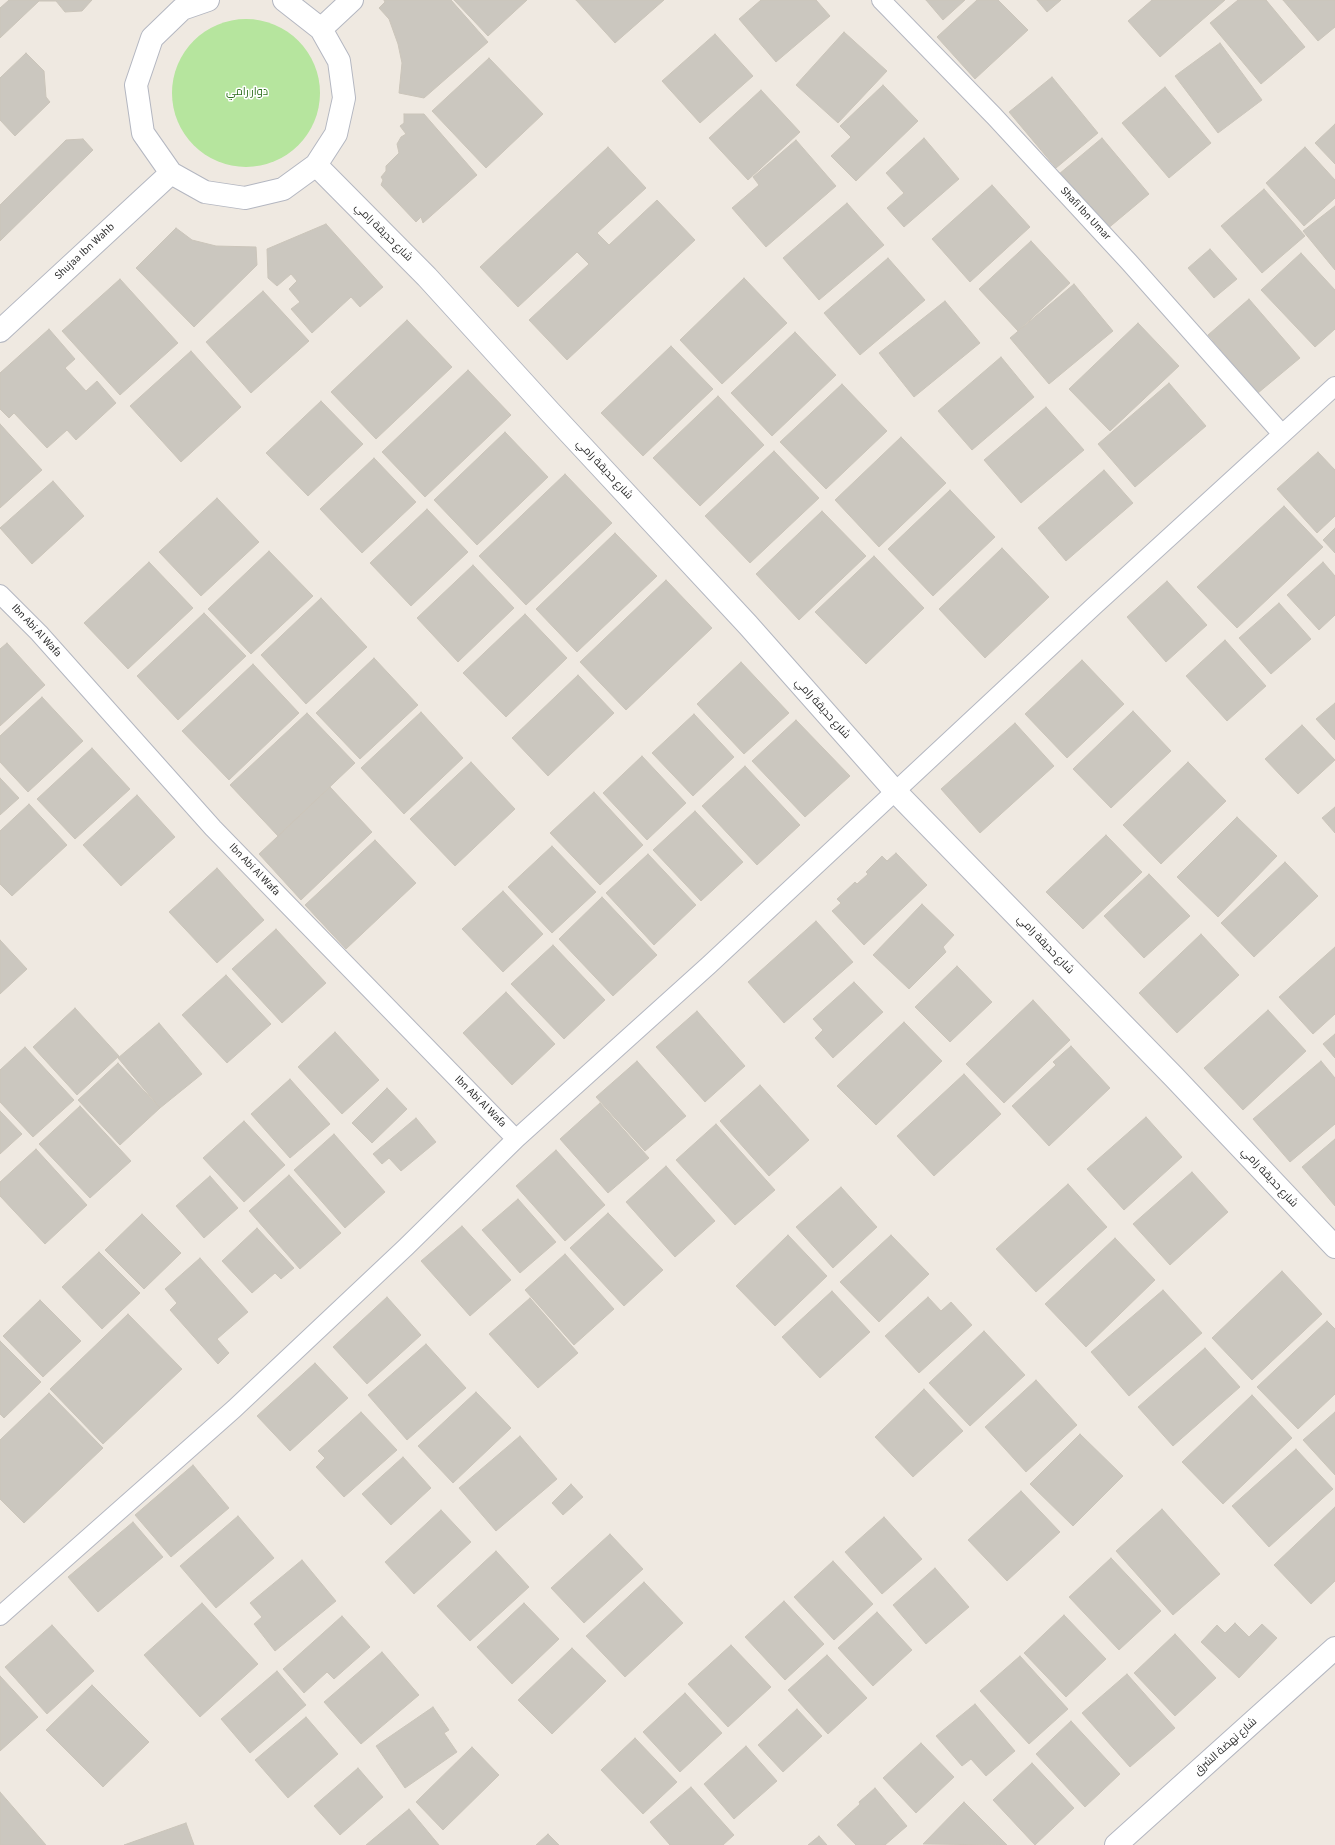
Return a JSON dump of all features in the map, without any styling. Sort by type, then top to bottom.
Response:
[{"type":"street","points":[[208,0],[178,5],[152,38],[136,84],[143,133],[171,173],[205,192],[245,198],[284,189],[316,165],[336,134],[344,98],[339,61],[321,29],[284,0]]},
{"type":"street","points":[[321,29],[352,0]]},
{"type":"street","name":"Shafi Ibn Umar","points":[[881,0],[1016,139],[1129,262],[1282,434]]},
{"type":"street","name":"شارع حديقة رامي","points":[[316,165],[427,277],[748,626],[895,791],[1174,1077],[1335,1247]]},
{"type":"street","name":"Shujaa Ibn Wahb","points":[[0,331],[171,173]]},
{"type":"street","points":[[0,1616],[234,1409],[406,1247],[516,1139],[709,965],[895,791],[1335,386]]},
{"type":"street","name":"Ibn Abi Al Wafa","points":[[0,594],[39,633],[213,828],[516,1139]]},
{"type":"street","name":"شارع نهضة الشرق","points":[[1116,1845],[1335,1648]]},
{"type":"green space","name":"دوار رامي","points":[[253,19],[267,22],[287,31],[303,46],[308,52],[317,72],[320,93],[319,107],[311,128],[308,134],[293,150],[287,155],[267,164],[253,167],[239,167],[225,164],[205,155],[184,134],[173,107],[172,86],[175,72],[184,52],[205,31],[232,20]]},
{"type":"building","points":[[9,0],[92,0],[82,11],[65,12],[56,1],[39,1],[0,38],[0,8]]},
{"type":"building","points":[[384,0],[451,0],[488,42],[424,98],[399,93],[402,63],[398,44],[389,19],[379,8],[385,2]]},
{"type":"building","points":[[454,0],[527,0],[488,36]]},
{"type":"building","points":[[576,0],[664,0],[615,43]]},
{"type":"building","points":[[761,0],[816,0],[830,16],[776,62],[739,19]]},
{"type":"building","points":[[926,0],[965,0],[943,20]]},
{"type":"building","points":[[977,0],[998,0],[1028,30],[975,79],[937,37]]},
{"type":"building","points":[[1037,0],[1061,0],[1047,12]]},
{"type":"building","points":[[1152,0],[1225,0],[1160,57],[1128,21]]},
{"type":"building","points":[[1238,0],[1266,0],[1305,47],[1261,84],[1210,23]]},
{"type":"building","points":[[1283,0],[1335,0],[1335,27],[1318,41]]},
{"type":"building","points":[[844,32],[887,71],[838,123],[796,85]]},
{"type":"building","points":[[715,34],[753,76],[700,123],[662,81]]},
{"type":"building","points":[[1220,43],[1262,100],[1218,133],[1175,76]]},
{"type":"building","points":[[26,53],[44,71],[46,97],[50,102],[15,136],[0,120],[0,78]]},
{"type":"building","points":[[489,58],[543,114],[486,168],[432,111]]},
{"type":"building","points":[[1052,77],[1098,133],[1056,168],[1009,112]]},
{"type":"building","points":[[883,85],[918,121],[856,181],[831,156],[851,137],[840,126]]},
{"type":"building","points":[[1165,87],[1211,143],[1169,178],[1122,123]]},
{"type":"building","points":[[761,90],[800,132],[748,180],[709,138]]},
{"type":"building","points":[[404,114],[424,114],[477,175],[423,223],[421,217],[416,222],[381,185],[383,180],[381,177],[386,171],[386,166],[399,153],[397,144],[401,137],[406,134],[400,126],[404,123]]},
{"type":"building","points":[[1335,124],[1335,164],[1315,143]]},
{"type":"building","points":[[924,138],[959,179],[904,227],[887,208],[904,193],[886,173]]},
{"type":"building","points":[[1102,138],[1149,194],[1106,230],[1059,174]]},
{"type":"building","points":[[83,139],[93,150],[0,241],[0,205],[66,140]]},
{"type":"building","points":[[796,140],[836,186],[766,247],[732,208],[759,185],[753,177]]},
{"type":"building","points":[[608,147],[646,188],[597,233],[609,245],[657,200],[695,240],[567,360],[529,320],[589,264],[577,252],[518,307],[480,267]]},
{"type":"building","points":[[1305,147],[1335,180],[1335,198],[1304,226],[1266,183]]},
{"type":"building","points":[[992,185],[1030,227],[970,282],[932,239]]},
{"type":"building","points":[[1264,189],[1305,236],[1262,273],[1221,226]]},
{"type":"building","points":[[847,203],[884,245],[819,300],[783,258]]},
{"type":"building","points":[[1335,206],[1335,270],[1303,231]]},
{"type":"building","points":[[326,224],[383,287],[360,307],[351,297],[312,333],[291,309],[300,302],[289,289],[297,281],[291,274],[277,286],[268,278],[267,249]]},
{"type":"building","points":[[176,228],[192,240],[216,246],[256,247],[257,265],[194,327],[136,268]]},
{"type":"building","points":[[1031,241],[1070,283],[1018,331],[979,289]]},
{"type":"building","points":[[1210,249],[1237,279],[1214,298],[1188,268]]},
{"type":"building","points":[[1301,253],[1335,290],[1335,329],[1315,347],[1261,290]]},
{"type":"building","points":[[888,258],[925,300],[860,355],[824,313]]},
{"type":"building","points":[[744,278],[787,323],[722,384],[680,340]]},
{"type":"building","points":[[120,279],[178,343],[120,395],[62,331]]},
{"type":"building","points":[[1074,284],[1113,331],[1049,384],[1010,338]]},
{"type":"building","points":[[263,291],[309,341],[251,393],[206,342]]},
{"type":"building","points":[[1249,299],[1300,358],[1258,393],[1208,335]]},
{"type":"building","points":[[945,301],[980,343],[914,397],[879,353]]},
{"type":"building","points":[[407,320],[452,367],[376,439],[331,392]]},
{"type":"building","points":[[1138,323],[1179,366],[1110,431],[1069,389]]},
{"type":"building","points":[[49,329],[75,359],[65,368],[86,391],[97,381],[116,403],[76,440],[67,430],[47,448],[14,413],[9,418],[0,409],[0,373]]},
{"type":"building","points":[[795,332],[836,375],[772,436],[731,393]]},
{"type":"building","points":[[671,346],[713,389],[643,456],[601,413]]},
{"type":"building","points":[[191,351],[241,407],[181,462],[130,406]]},
{"type":"building","points":[[1001,357],[1034,397],[972,450],[938,411]]},
{"type":"building","points":[[468,370],[511,415],[425,497],[382,452]]},
{"type":"building","points":[[1169,383],[1206,426],[1135,487],[1098,444]]},
{"type":"building","points":[[842,384],[887,431],[826,489],[780,442]]},
{"type":"building","points":[[718,396],[764,445],[700,506],[653,458]]},
{"type":"building","points":[[321,401],[363,444],[308,496],[266,453]]},
{"type":"building","points":[[1046,407],[1084,450],[1021,503],[984,460]]},
{"type":"building","points":[[0,424],[42,470],[0,508]]},
{"type":"building","points":[[505,432],[548,477],[477,545],[434,500]]},
{"type":"building","points":[[901,437],[946,483],[879,547],[835,500]]},
{"type":"building","points":[[774,451],[819,498],[750,563],[705,516]]},
{"type":"building","points":[[1318,452],[1335,470],[1335,516],[1317,533],[1277,489]]},
{"type":"building","points":[[374,458],[416,502],[362,553],[320,509]]},
{"type":"building","points":[[1104,470],[1133,503],[1066,561],[1038,528]]},
{"type":"building","points":[[565,474],[612,523],[526,605],[479,556]]},
{"type":"building","points":[[53,481],[84,516],[32,564],[0,528]]},
{"type":"building","points":[[950,490],[995,537],[933,596],[888,549]]},
{"type":"building","points":[[217,498],[259,542],[201,596],[159,552]]},
{"type":"building","points":[[1284,506],[1323,547],[1237,628],[1197,587]]},
{"type":"building","points":[[427,509],[468,552],[411,606],[370,563]]},
{"type":"building","points":[[822,511],[866,556],[799,620],[756,574]]},
{"type":"building","points":[[1335,528],[1335,553],[1323,540]]},
{"type":"building","points":[[615,533],[657,576],[577,652],[536,609]]},
{"type":"building","points":[[1002,548],[1049,597],[985,658],[939,609]]},
{"type":"building","points":[[269,551],[313,596],[251,654],[208,609]]},
{"type":"building","points":[[874,556],[924,608],[866,664],[815,612]]},
{"type":"building","points":[[149,562],[193,608],[128,669],[84,623]]},
{"type":"building","points":[[1323,562],[1335,576],[1335,615],[1319,630],[1287,595]]},
{"type":"building","points":[[473,565],[514,608],[458,662],[417,618]]},
{"type":"building","points":[[666,580],[712,628],[626,710],[580,662]]},
{"type":"building","points":[[1167,581],[1207,625],[1166,662],[1127,617]]},
{"type":"building","points":[[321,598],[367,647],[306,704],[261,655]]},
{"type":"building","points":[[1279,603],[1311,639],[1271,674],[1239,638]]},
{"type":"building","points":[[204,613],[246,656],[178,720],[137,676]]},
{"type":"building","points":[[525,614],[567,658],[506,717],[463,673]]},
{"type":"building","points":[[1225,640],[1266,686],[1227,721],[1186,676]]},
{"type":"building","points":[[7,643],[45,685],[0,726],[0,649]]},
{"type":"building","points":[[374,658],[418,705],[360,759],[316,713]]},
{"type":"building","points":[[1082,660],[1124,704],[1067,758],[1025,714]]},
{"type":"building","points":[[741,662],[789,713],[744,754],[697,704]]},
{"type":"building","points":[[253,664],[299,713],[229,780],[182,731]]},
{"type":"building","points":[[578,675],[614,713],[548,776],[512,738]]},
{"type":"building","points":[[42,697],[83,741],[28,792],[0,762],[0,736]]},
{"type":"building","points":[[1335,703],[1335,740],[1316,719]]},
{"type":"building","points":[[1133,711],[1171,751],[1111,808],[1073,769]]},
{"type":"building","points":[[421,712],[463,758],[404,814],[361,768]]},
{"type":"building","points":[[307,713],[355,763],[278,836],[230,785]]},
{"type":"building","points":[[694,714],[734,757],[693,796],[652,753]]},
{"type":"building","points":[[796,720],[850,776],[805,817],[752,761]]},
{"type":"building","points":[[1015,723],[1054,766],[980,833],[941,789]]},
{"type":"building","points":[[1302,725],[1335,760],[1298,794],[1265,759]]},
{"type":"building","points":[[92,748],[130,789],[75,839],[37,799]]},
{"type":"building","points":[[642,756],[686,803],[647,840],[603,793]]},
{"type":"building","points":[[471,762],[515,809],[455,866],[410,819]]},
{"type":"building","points":[[1188,762],[1226,801],[1161,864],[1123,825]]},
{"type":"building","points":[[745,766],[800,825],[757,865],[702,806]]},
{"type":"building","points":[[0,778],[19,798],[0,815]]},
{"type":"building","points":[[330,787],[372,832],[301,900],[259,854]]},
{"type":"building","points":[[594,792],[643,845],[600,885],[550,833]]},
{"type":"building","points":[[137,795],[175,837],[121,886],[83,845]]},
{"type":"building","points":[[29,804],[67,845],[12,896],[0,884],[0,831]]},
{"type":"building","points":[[1335,807],[1335,833],[1322,818]]},
{"type":"building","points":[[695,811],[743,862],[701,901],[653,850]]},
{"type":"building","points":[[1237,817],[1277,856],[1218,917],[1177,877]]},
{"type":"building","points":[[1106,835],[1142,872],[1083,929],[1046,892]]},
{"type":"building","points":[[375,840],[416,883],[346,949],[305,905]]},
{"type":"building","points":[[552,846],[596,892],[552,933],[508,887]]},
{"type":"building","points":[[896,853],[927,885],[864,945],[832,911],[841,903],[837,899],[855,882],[857,884],[868,874],[866,872],[882,856],[887,861]]},
{"type":"building","points":[[648,854],[696,905],[654,945],[606,893]]},
{"type":"building","points":[[1285,862],[1318,896],[1254,957],[1221,923]]},
{"type":"building","points":[[217,868],[264,920],[217,963],[169,912]]},
{"type":"building","points":[[1149,874],[1190,916],[1144,958],[1104,916]]},
{"type":"building","points":[[503,891],[543,934],[503,972],[462,929]]},
{"type":"building","points":[[602,897],[657,955],[613,996],[559,939]]},
{"type":"building","points":[[922,904],[954,935],[943,947],[946,952],[909,989],[873,955]]},
{"type":"building","points":[[816,921],[853,962],[784,1023],[748,982]]},
{"type":"building","points":[[276,929],[326,983],[282,1023],[232,969]]},
{"type":"building","points":[[1201,934],[1239,975],[1177,1033],[1139,993]]},
{"type":"building","points":[[0,940],[27,969],[0,994]]},
{"type":"building","points":[[553,945],[605,1000],[564,1039],[511,984]]},
{"type":"building","points":[[1335,947],[1335,1014],[1313,1034],[1279,997]]},
{"type":"building","points":[[957,966],[992,1002],[950,1042],[915,1007]]},
{"type":"building","points":[[226,975],[271,1024],[227,1063],[182,1015]]},
{"type":"building","points":[[854,982],[883,1012],[833,1058],[815,1038],[823,1030],[813,1019]]},
{"type":"building","points":[[506,992],[555,1044],[512,1085],[463,1033]]},
{"type":"building","points":[[1033,1000],[1070,1040],[1004,1103],[966,1064]]},
{"type":"building","points":[[75,1008],[119,1056],[77,1095],[33,1047]]},
{"type":"building","points":[[1268,1010],[1306,1051],[1243,1110],[1204,1068]]},
{"type":"building","points":[[697,1011],[745,1066],[705,1102],[656,1047]]},
{"type":"building","points":[[904,1022],[942,1061],[876,1125],[837,1086]]},
{"type":"building","points":[[159,1023],[202,1074],[160,1108],[118,1058]]},
{"type":"building","points":[[335,1032],[379,1080],[342,1114],[298,1067]]},
{"type":"building","points":[[1335,1034],[1335,1058],[1323,1044]]},
{"type":"building","points":[[1071,1046],[1110,1088],[1049,1146],[1012,1106],[1056,1065],[1053,1062]]},
{"type":"building","points":[[25,1047],[74,1100],[33,1137],[0,1102],[0,1070]]},
{"type":"building","points":[[637,1061],[686,1116],[645,1151],[596,1097]]},
{"type":"building","points":[[1321,1061],[1335,1078],[1335,1124],[1290,1162],[1253,1119]]},
{"type":"building","points":[[118,1063],[160,1108],[120,1145],[78,1100]]},
{"type":"building","points":[[964,1074],[1001,1114],[934,1176],[897,1136]]},
{"type":"building","points":[[290,1079],[330,1124],[290,1158],[251,1114]]},
{"type":"building","points":[[760,1085],[809,1140],[769,1176],[720,1121]]},
{"type":"building","points":[[387,1088],[407,1109],[372,1143],[352,1123]]},
{"type":"building","points":[[600,1103],[649,1158],[608,1193],[560,1139]]},
{"type":"building","points":[[80,1106],[131,1161],[90,1198],[39,1144]]},
{"type":"building","points":[[0,1111],[22,1134],[0,1154]]},
{"type":"building","points":[[1146,1117],[1182,1157],[1124,1210],[1087,1169]]},
{"type":"building","points":[[416,1118],[436,1142],[401,1171],[389,1158],[382,1164],[373,1154]]},
{"type":"building","points":[[244,1121],[285,1165],[244,1202],[203,1158]]},
{"type":"building","points":[[716,1124],[775,1190],[735,1225],[676,1160]]},
{"type":"building","points":[[334,1134],[385,1192],[345,1228],[294,1170]]},
{"type":"building","points":[[1335,1139],[1335,1206],[1302,1167]]},
{"type":"building","points":[[36,1149],[87,1205],[45,1244],[0,1196],[0,1182]]},
{"type":"building","points":[[556,1150],[605,1205],[565,1241],[516,1186]]},
{"type":"building","points":[[666,1166],[715,1221],[675,1257],[626,1202]]},
{"type":"building","points":[[1192,1172],[1228,1212],[1170,1265],[1133,1224]]},
{"type":"building","points":[[289,1175],[341,1233],[300,1269],[249,1211]]},
{"type":"building","points":[[210,1176],[238,1208],[204,1238],[176,1206]]},
{"type":"building","points":[[1068,1184],[1107,1227],[1036,1292],[996,1249]]},
{"type":"building","points":[[841,1187],[877,1227],[833,1268],[796,1227]]},
{"type":"building","points":[[518,1199],[556,1242],[520,1273],[482,1230]]},
{"type":"building","points":[[608,1213],[663,1270],[624,1306],[570,1248]]},
{"type":"building","points":[[142,1214],[181,1253],[144,1289],[105,1250]]},
{"type":"building","points":[[462,1226],[511,1280],[470,1316],[421,1261]]},
{"type":"building","points":[[257,1228],[294,1268],[281,1279],[275,1273],[252,1293],[222,1261]]},
{"type":"building","points":[[788,1235],[827,1276],[775,1326],[736,1286]]},
{"type":"building","points":[[891,1235],[929,1274],[879,1322],[840,1282]]},
{"type":"building","points":[[1115,1238],[1155,1280],[1086,1347],[1045,1304]]},
{"type":"building","points":[[99,1252],[140,1293],[102,1329],[62,1287]]},
{"type":"building","points":[[565,1254],[614,1309],[574,1345],[525,1290]]},
{"type":"building","points":[[200,1258],[248,1312],[217,1339],[229,1353],[218,1364],[170,1310],[177,1303],[165,1289]]},
{"type":"building","points":[[1282,1271],[1322,1314],[1252,1380],[1212,1338]]},
{"type":"building","points":[[1163,1290],[1202,1333],[1129,1396],[1091,1352]]},
{"type":"building","points":[[832,1291],[870,1332],[820,1378],[782,1337]]},
{"type":"building","points":[[387,1297],[421,1335],[367,1384],[333,1347]]},
{"type":"building","points":[[928,1297],[941,1311],[951,1302],[972,1325],[919,1373],[885,1336]]},
{"type":"building","points":[[530,1298],[578,1353],[538,1388],[489,1334]]},
{"type":"building","points":[[40,1300],[81,1341],[43,1377],[3,1336]]},
{"type":"building","points":[[128,1314],[182,1369],[103,1444],[50,1389]]},
{"type":"building","points":[[1327,1321],[1335,1329],[1335,1394],[1298,1429],[1257,1387]]},
{"type":"building","points":[[984,1331],[1025,1375],[970,1426],[929,1383]]},
{"type":"building","points":[[0,1341],[41,1382],[4,1418],[0,1414]]},
{"type":"building","points":[[426,1344],[466,1388],[407,1440],[368,1395]]},
{"type":"building","points":[[1205,1348],[1240,1387],[1173,1446],[1138,1407]]},
{"type":"building","points":[[315,1363],[348,1398],[290,1451],[257,1416]]},
{"type":"building","points":[[1036,1380],[1077,1425],[1026,1472],[985,1427]]},
{"type":"building","points":[[924,1389],[963,1431],[913,1477],[875,1437]]},
{"type":"building","points":[[476,1392],[511,1428],[453,1483],[418,1446]]},
{"type":"building","points":[[49,1393],[103,1448],[24,1523],[0,1499],[0,1440]]},
{"type":"building","points":[[1252,1395],[1292,1438],[1223,1504],[1182,1462]]},
{"type":"building","points":[[361,1412],[397,1450],[344,1497],[316,1467],[325,1458],[318,1451]]},
{"type":"building","points":[[1335,1412],[1335,1475],[1303,1440]]},
{"type":"building","points":[[1080,1434],[1123,1476],[1073,1526],[1030,1484]]},
{"type":"building","points":[[520,1436],[557,1479],[496,1531],[459,1488]]},
{"type":"building","points":[[1296,1449],[1333,1489],[1269,1547],[1232,1506]]},
{"type":"building","points":[[403,1457],[431,1488],[391,1525],[362,1494]]},
{"type":"building","points":[[193,1465],[229,1508],[171,1557],[135,1515]]},
{"type":"building","points":[[571,1484],[583,1497],[563,1515],[552,1503]]},
{"type":"building","points":[[1021,1491],[1060,1532],[1007,1581],[968,1540]]},
{"type":"building","points":[[1335,1507],[1335,1581],[1311,1604],[1274,1565]]},
{"type":"building","points":[[1162,1509],[1220,1574],[1173,1615],[1116,1551]]},
{"type":"building","points":[[441,1510],[471,1542],[414,1594],[385,1562]]},
{"type":"building","points":[[238,1516],[274,1558],[216,1608],[180,1566]]},
{"type":"building","points":[[884,1517],[922,1559],[882,1594],[845,1552]]},
{"type":"building","points":[[133,1522],[163,1557],[98,1612],[68,1577]]},
{"type":"building","points":[[610,1534],[643,1569],[584,1623],[551,1588]]},
{"type":"building","points":[[496,1551],[529,1587],[470,1641],[437,1606]]},
{"type":"building","points":[[1111,1558],[1161,1611],[1119,1650],[1069,1597]]},
{"type":"building","points":[[302,1560],[336,1601],[275,1651],[254,1624],[262,1617],[250,1603]]},
{"type":"building","points":[[833,1561],[873,1604],[834,1640],[794,1597]]},
{"type":"building","points":[[935,1568],[969,1607],[926,1644],[893,1605]]},
{"type":"building","points":[[644,1582],[683,1623],[625,1677],[586,1636]]},
{"type":"building","points":[[784,1601],[824,1644],[785,1680],[745,1637]]},
{"type":"building","points":[[202,1603],[258,1664],[200,1717],[144,1655]]},
{"type":"building","points":[[524,1603],[559,1639],[512,1684],[477,1647]]},
{"type":"building","points":[[877,1612],[912,1650],[873,1686],[838,1648]]},
{"type":"building","points":[[1064,1615],[1106,1659],[1066,1697],[1024,1653]]},
{"type":"building","points":[[342,1616],[370,1647],[334,1679],[327,1672],[304,1693],[283,1669]]},
{"type":"building","points":[[1235,1623],[1249,1637],[1262,1624],[1277,1638],[1239,1678],[1201,1642],[1217,1625],[1225,1633]]},
{"type":"building","points":[[52,1625],[94,1671],[47,1714],[5,1667]]},
{"type":"building","points":[[1175,1634],[1216,1678],[1175,1716],[1134,1673]]},
{"type":"building","points":[[731,1645],[771,1687],[728,1727],[688,1684]]},
{"type":"building","points":[[572,1648],[606,1681],[552,1734],[518,1700]]},
{"type":"building","points":[[382,1652],[419,1695],[361,1744],[324,1702]]},
{"type":"building","points":[[827,1655],[867,1698],[828,1734],[788,1690]]},
{"type":"building","points":[[1020,1656],[1068,1709],[1029,1744],[980,1691]]},
{"type":"building","points":[[277,1671],[306,1705],[250,1753],[221,1719]]},
{"type":"building","points":[[1127,1674],[1175,1728],[1130,1767],[1082,1713]]},
{"type":"building","points":[[0,1676],[38,1717],[0,1751]]},
{"type":"building","points":[[92,1685],[149,1742],[103,1787],[46,1730]]},
{"type":"building","points":[[685,1693],[722,1733],[680,1772],[643,1732]]},
{"type":"building","points":[[975,1704],[1015,1751],[986,1776],[971,1759],[962,1766],[936,1736]]},
{"type":"building","points":[[433,1707],[449,1730],[444,1733],[457,1752],[405,1788],[376,1746]]},
{"type":"building","points":[[797,1709],[822,1736],[783,1772],[758,1745]]},
{"type":"building","points":[[306,1717],[338,1754],[288,1798],[255,1760]]},
{"type":"building","points":[[1071,1721],[1120,1774],[1085,1807],[1036,1754]]},
{"type":"building","points":[[635,1738],[677,1782],[643,1814],[601,1770]]},
{"type":"building","points":[[921,1743],[954,1777],[916,1813],[883,1778]]},
{"type":"building","points":[[746,1746],[777,1781],[734,1819],[704,1784]]},
{"type":"building","points":[[472,1747],[499,1775],[443,1830],[416,1802]]},
{"type":"building","points":[[1032,1763],[1074,1808],[1035,1845],[993,1800]]},
{"type":"building","points":[[358,1768],[383,1797],[340,1835],[314,1806]]},
{"type":"building","points":[[691,1787],[734,1835],[723,1845],[670,1845],[650,1822]]},
{"type":"building","points":[[875,1788],[907,1826],[885,1845],[856,1845],[837,1825]]},
{"type":"building","points":[[0,1792],[46,1845],[0,1845]]},
{"type":"building","points":[[964,1802],[1007,1845],[923,1844]]},
{"type":"building","points":[[409,1809],[439,1845],[366,1845]]},
{"type":"building","points":[[186,1823],[194,1845],[124,1845]]},
{"type":"building","points":[[548,1834],[559,1845],[536,1845]]},
{"type":"building","points":[[819,1836],[827,1845],[808,1845]]}]
